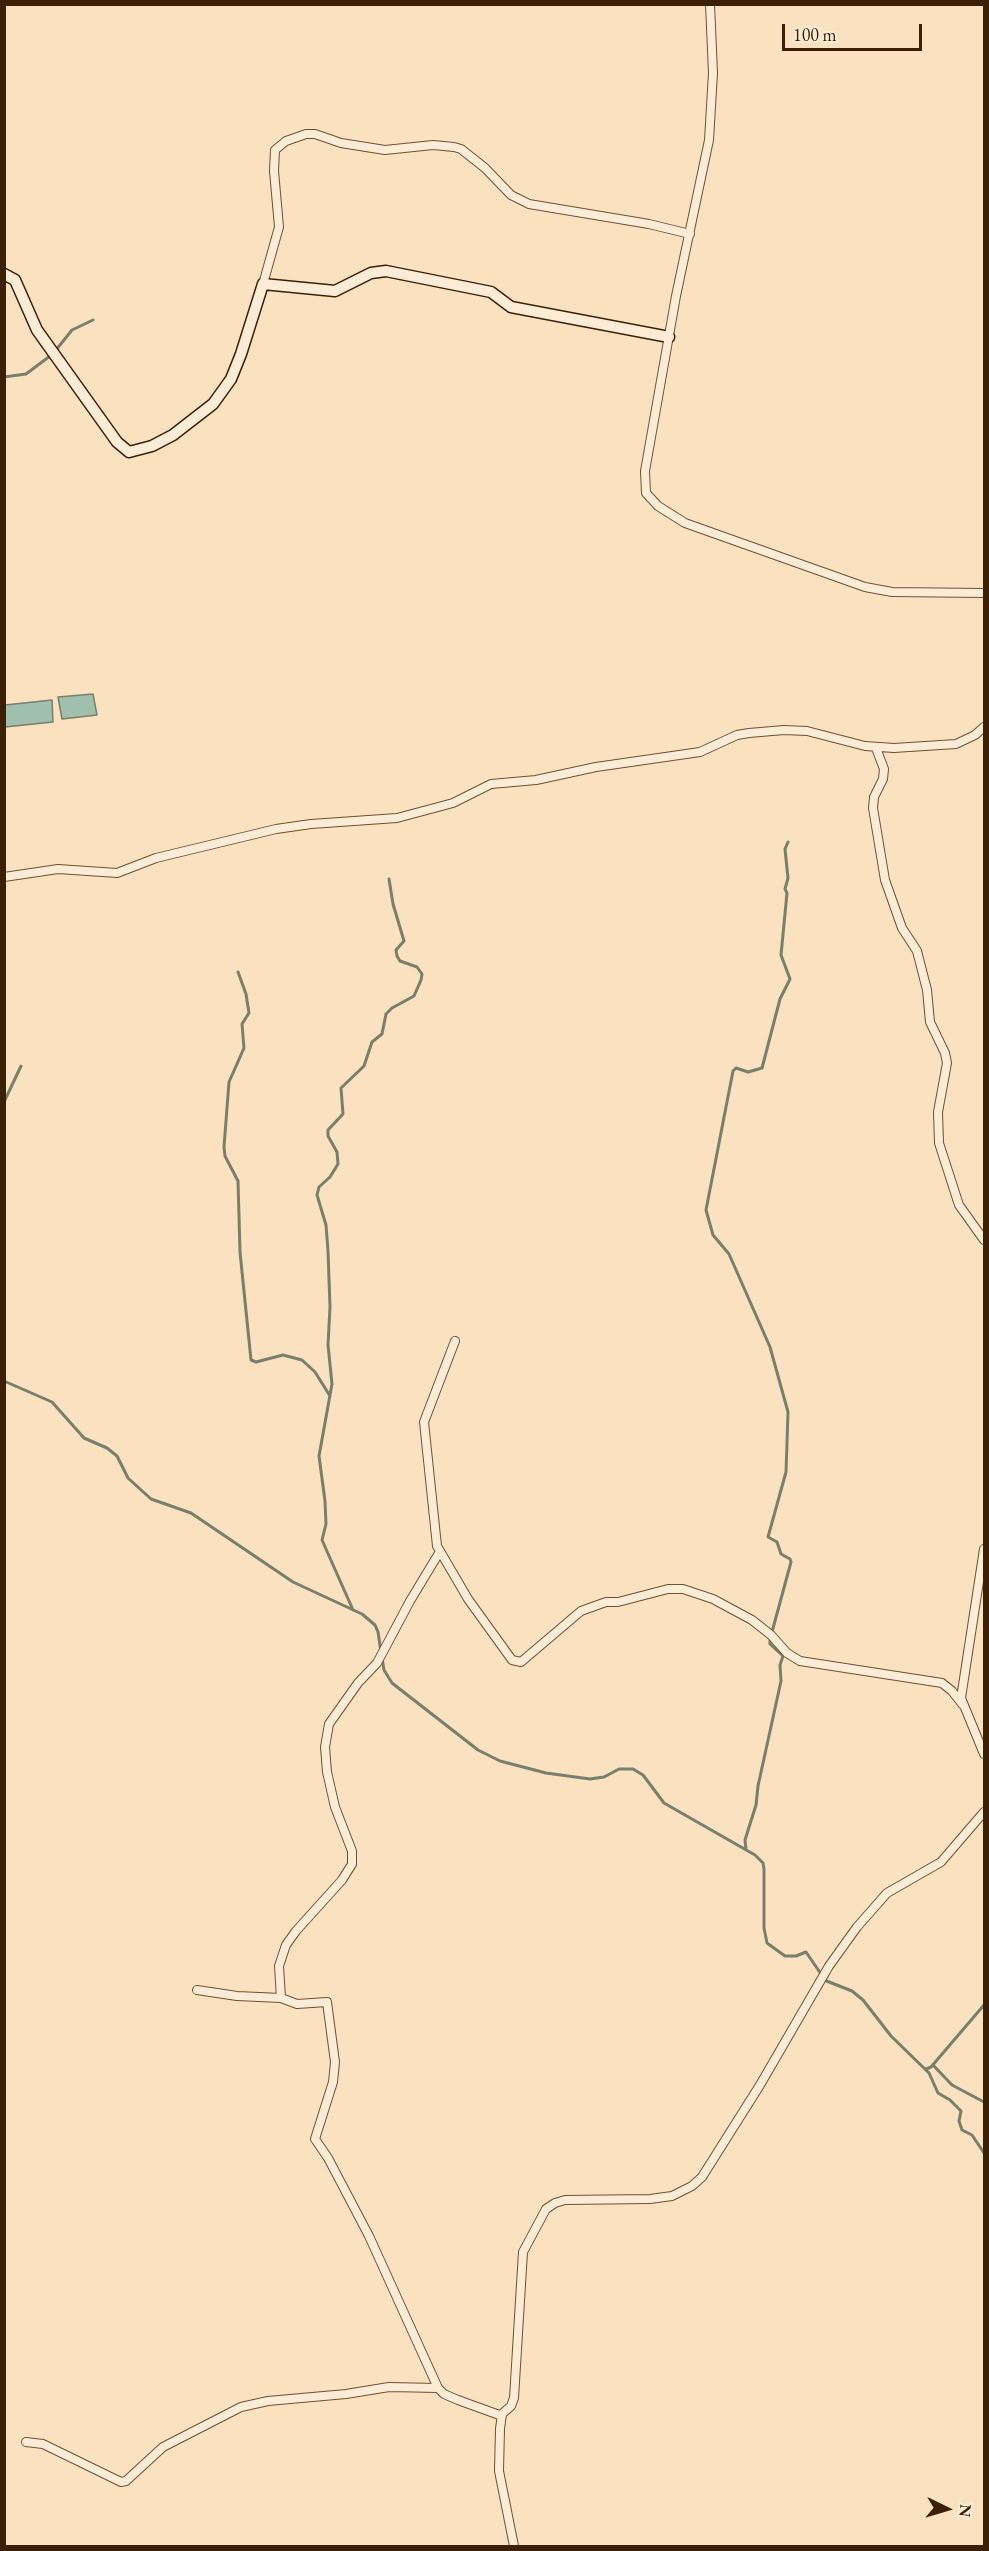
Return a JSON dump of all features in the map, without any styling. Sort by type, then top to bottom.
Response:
[{"type":"street","points":[[710,4],[712,111],[709,140],[669,337],[645,471],[646,493],[658,506],[685,523],[865,587],[892,592],[984,593]]},
{"type":"street","points":[[4,274],[15,280],[37,330],[117,442],[129,452],[152,446],[173,435],[213,404],[231,379],[241,354],[279,227],[274,171],[275,150],[286,141],[306,134],[315,134],[341,143],[385,150],[434,145],[454,147],[461,149],[485,168],[511,195],[529,204],[649,224],[690,234]]},
{"type":"street","points":[[263,284],[335,291],[371,273],[386,271],[491,292],[506,304],[521,309],[669,337]]},
{"type":"street","points":[[4,877],[58,869],[117,873],[156,858],[276,829],[311,824],[397,818],[453,803],[491,784],[536,780],[596,767],[700,752],[737,735],[749,733],[807,731],[876,748],[956,744],[975,735],[984,727]]},
{"type":"street","points":[[876,748],[884,769],[883,779],[874,797],[873,808],[885,880],[902,928],[917,951],[927,990],[930,1022],[945,1053],[947,1063],[938,1112],[939,1143],[959,1205],[984,1240]]},
{"type":"street","points":[[455,1341],[424,1422],[439,1552],[497,1641],[515,1662],[521,1662],[536,1652],[581,1611],[606,1602],[622,1601],[668,1589],[683,1589],[713,1599],[752,1620],[771,1635],[787,1653],[801,1661],[942,1683],[963,1705]]},
{"type":"street","points":[[984,1549],[961,1698],[984,1754]]},
{"type":"street","points":[[281,1998],[279,1966],[290,1938],[342,1880],[351,1864],[350,1843],[335,1807],[327,1772],[325,1747],[329,1724],[358,1683],[377,1663],[410,1600],[439,1552]]},
{"type":"street","points":[[514,2547],[499,2471],[502,2416],[512,2406],[514,2398],[523,2252],[546,2209],[565,2200],[650,2199],[672,2196],[687,2191],[697,2182],[760,2085],[829,1966],[857,1927],[887,1893],[941,1862],[984,1812]]},
{"type":"street","points":[[197,1990],[237,1996],[281,1998],[297,2004],[327,2002],[335,2062],[333,2082],[315,2139],[328,2158],[369,2236],[438,2388],[444,2394],[502,2416]]},
{"type":"street","points":[[26,2442],[43,2444],[122,2482],[126,2481],[163,2447],[241,2407],[268,2401],[346,2394],[388,2387],[438,2388]]},
{"type":"shaded area","points":[[93,694],[97,715],[62,719],[58,697]]},
{"type":"shaded area","points":[[52,700],[53,722],[5,727],[5,705]]},
{"type":"waterway","points":[[56,350],[72,330],[93,320]]},
{"type":"waterway","points":[[4,377],[26,374],[50,356]]},
{"type":"waterway","points":[[772,1632],[791,1562],[781,1554],[777,1542],[768,1537],[786,1472],[788,1412],[770,1347],[729,1254],[713,1235],[706,1210],[733,1071],[736,1068],[748,1072],[762,1068],[780,999],[790,979],[781,955],[787,893],[785,889],[788,878],[785,849],[788,842]]},
{"type":"waterway","points":[[353,1610],[322,1540],[326,1524],[319,1456],[332,1384],[328,1345],[330,1307],[326,1225],[317,1195],[319,1187],[330,1177],[338,1164],[337,1152],[328,1136],[328,1130],[343,1114],[341,1088],[364,1066],[372,1042],[382,1034],[386,1014],[392,1008],[414,996],[421,980],[422,974],[417,967],[400,961],[397,956],[396,950],[404,941],[393,904],[389,879]]},
{"type":"waterway","points":[[238,972],[246,994],[249,1013],[242,1024],[244,1048],[229,1082],[224,1147],[225,1156],[238,1181],[240,1252],[251,1360],[256,1362],[283,1355],[302,1360],[315,1372],[330,1396]]},
{"type":"waterway","points":[[4,1102],[21,1066]]},
{"type":"waterway","points":[[4,1381],[52,1402],[84,1438],[107,1448],[117,1456],[128,1478],[151,1499],[191,1513],[293,1582],[362,1614],[375,1625],[381,1652]]},
{"type":"waterway","points":[[746,1849],[745,1840],[756,1805],[781,1681],[780,1665],[783,1656],[770,1644],[770,1639]]},
{"type":"waterway","points":[[382,1658],[384,1670],[392,1683],[478,1750],[500,1761],[546,1773],[590,1779],[604,1777],[619,1769],[633,1769],[643,1775],[664,1803],[755,1855],[763,1863],[764,1869],[764,1928],[767,1943],[785,1956],[796,1956],[806,1952],[821,1974]]},
{"type":"waterway","points":[[824,1980],[852,1991],[863,2000],[891,2036],[929,2073],[938,2093],[950,2100],[961,2111],[959,2121],[962,2130],[972,2135],[984,2153]]},
{"type":"waterway","points":[[926,2069],[931,2067],[984,2005]]},
{"type":"waterway","points":[[933,2065],[952,2085],[984,2102]]}]
